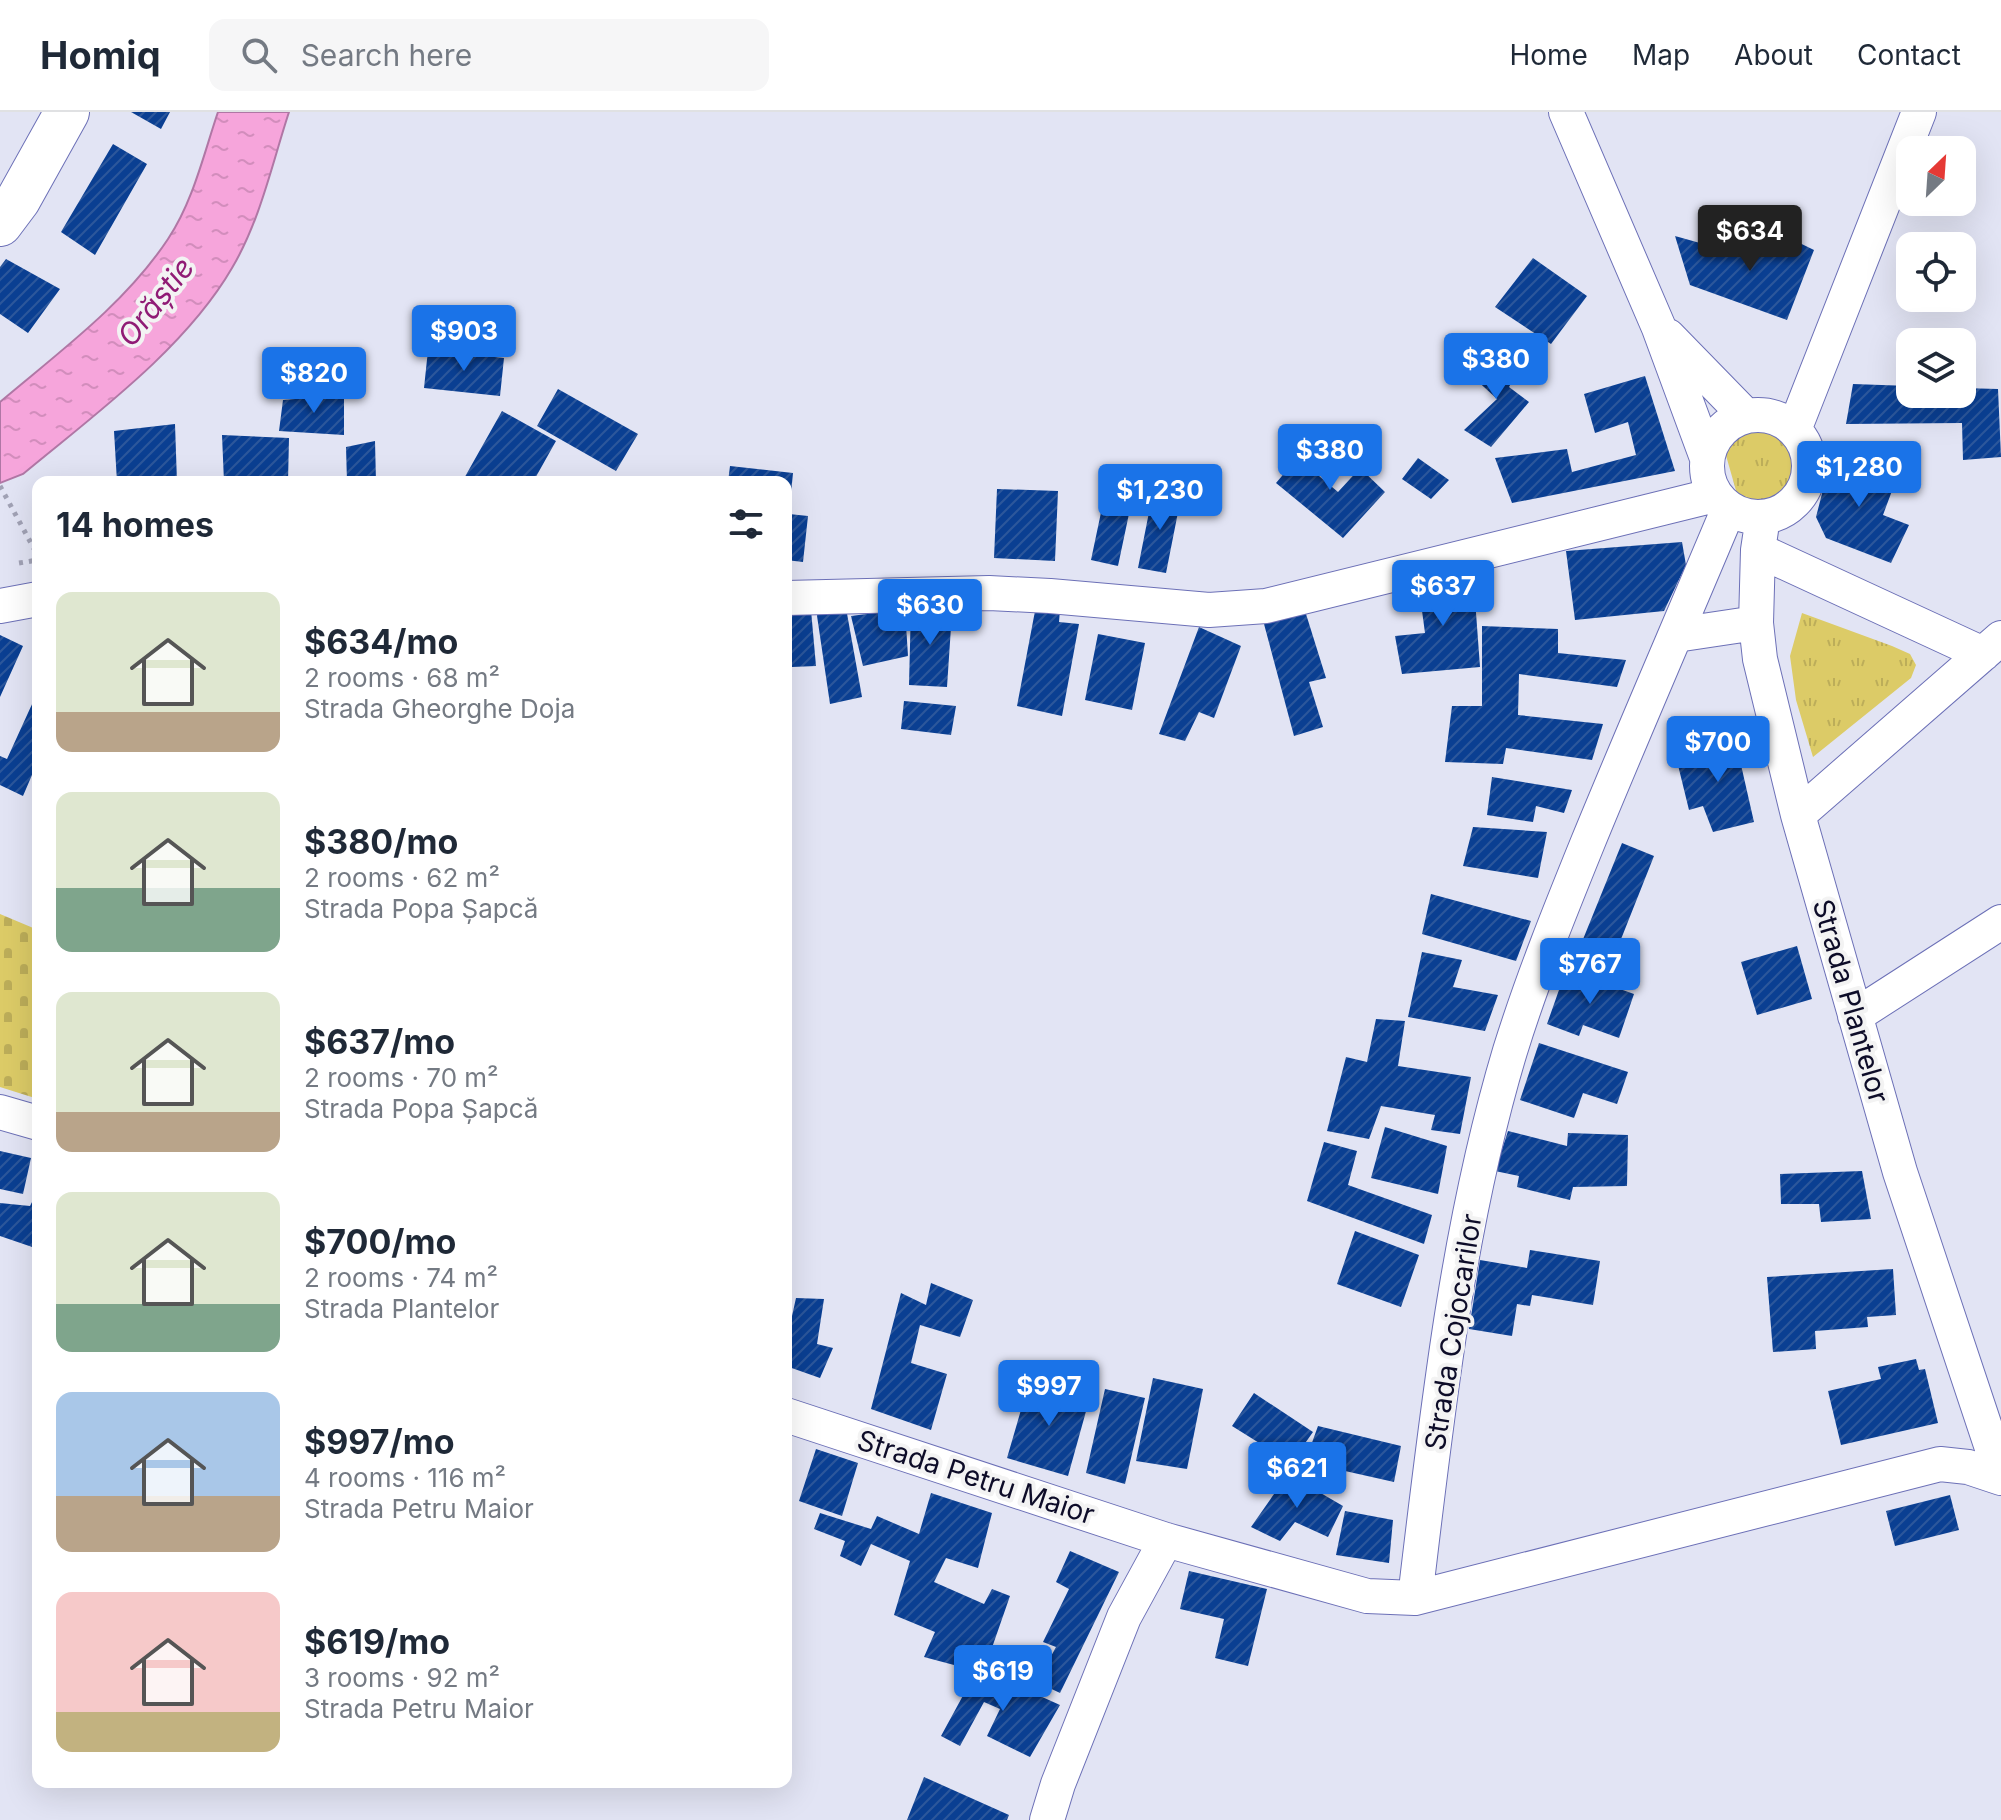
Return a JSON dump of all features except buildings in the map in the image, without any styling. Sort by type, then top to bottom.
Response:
[{"type":"main road","points":[[0,224],[18,200],[67,112]]},
{"type":"street","points":[[1566,112],[1659,328],[1707,458],[1709,483],[1722,502],[1746,515],[1760,533],[1992,646],[1798,815]]},
{"type":"street","points":[[1794,430],[1919,112]]},
{"type":"street","points":[[1659,328],[1746,416]]},
{"type":"street","points":[[1707,458],[1720,431],[1746,416],[1780,420],[1794,430],[1808,459],[1808,475],[1803,491],[1760,533]]},
{"type":"street","points":[[792,598],[989,593],[1209,610],[1266,606],[1722,502]]},
{"type":"street","name":"Strada Cojocarilor","points":[[1415,1598],[1466,1240],[1487,1138],[1510,1052],[1565,898],[1676,635],[1722,502]]},
{"type":"street","name":"Strada Plantelor","points":[[1760,533],[1756,623],[1760,659],[1798,815],[1900,1172],[2001,1477]]},
{"type":"street","points":[[1676,635],[1756,623]]},
{"type":"street","points":[[1855,1016],[2001,922]]},
{"type":"street","points":[[0,1112],[32,1121]]},
{"type":"street","name":"Strada Petru Maior","points":[[792,1417],[1166,1540],[1367,1596],[1415,1598]]},
{"type":"street","points":[[1415,1598],[1940,1464],[1968,1467],[2001,1477]]},
{"type":"street","points":[[1047,1820],[1069,1755],[1124,1617],[1166,1540]]},
{"type":"path","points":[[0,486],[32,545]]},
{"type":"green space","points":[[1756,427],[1780,438],[1789,451],[1792,467],[1780,494],[1763,503],[1739,501],[1723,445],[1741,431]]},
{"type":"green space","points":[[1802,613],[1910,654],[1916,665],[1911,678],[1813,757],[1796,700],[1790,656]]},
{"type":"green space","points":[[0,914],[32,927],[32,1097],[0,1087]]},
{"type":"water","name":"Orăștie","points":[[218,112],[289,112],[258,212],[232,268],[190,326],[136,379],[23,474],[0,483],[0,402],[112,306],[151,263],[177,225],[197,177]]}]
